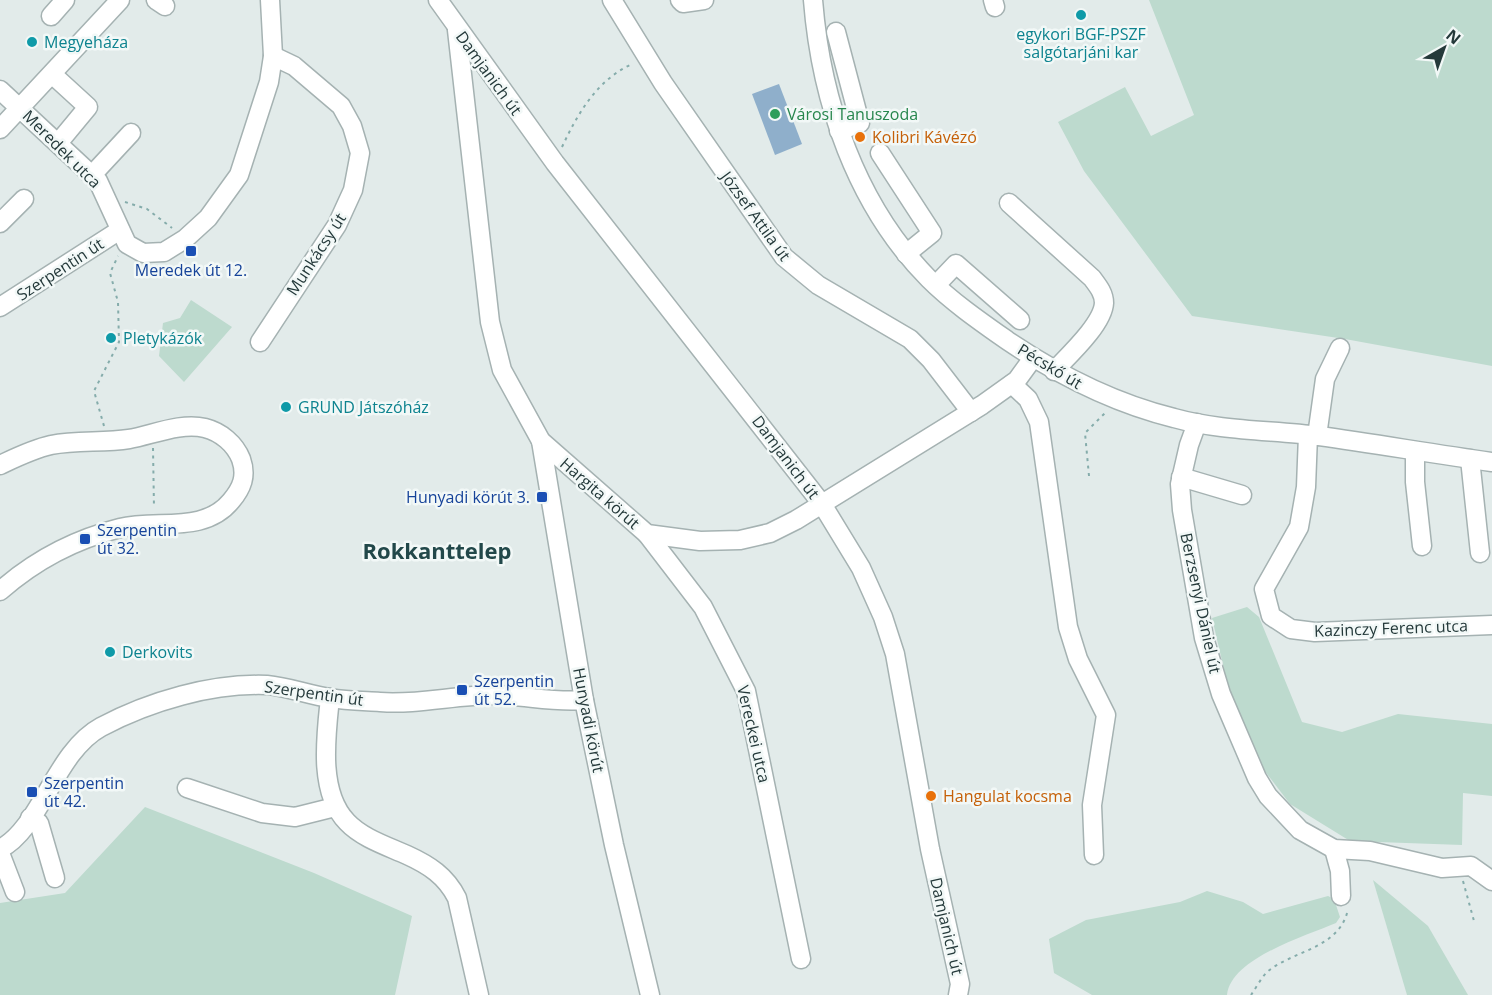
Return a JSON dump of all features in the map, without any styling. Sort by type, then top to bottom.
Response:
[{"type":"street","points":[[51,16],[65,0]]},
{"type":"street","points":[[0,129],[53,75],[120,0]]},
{"type":"street","points":[[122,235],[130,246],[143,253],[169,250],[193,232],[220,203],[238,175],[267,95],[273,56],[270,0]]},
{"type":"street","name":"Damjanich út","points":[[438,0],[555,163],[822,504],[861,568],[895,654],[930,849],[960,984],[958,995]]},
{"type":"street","name":"József Attila út","points":[[612,0],[649,61],[784,257],[812,281],[874,316],[916,344],[938,368],[971,412]]},
{"type":"street","points":[[680,0],[683,3],[695,3],[704,0]]},
{"type":"street","name":"Pécskő út","points":[[813,0],[819,52],[840,131],[868,195],[906,254],[936,285],[1033,358],[1054,371],[1114,399],[1197,423],[1312,435],[1492,462]]},
{"type":"street","name":"Hargita körút","points":[[457,28],[493,336],[509,385],[541,441],[647,534],[700,541],[740,540],[770,532],[822,504],[971,412],[1012,384],[1033,358]]},
{"type":"street","points":[[836,32],[860,123],[840,131]]},
{"type":"street","name":"Munkácsy út","points":[[266,342],[341,218],[353,190],[360,153],[352,126],[341,106],[294,66],[273,56]]},
{"type":"street","points":[[53,75],[88,107],[58,142]]},
{"type":"street","name":"Meredek utca","points":[[0,90],[92,174],[108,199],[122,235]]},
{"type":"street","points":[[92,174],[131,133]]},
{"type":"street","points":[[880,153],[932,233],[906,254]]},
{"type":"street","points":[[0,223],[24,199]]},
{"type":"street","points":[[1009,203],[1092,278],[1101,291],[1104,303],[1100,317],[1054,371]]},
{"type":"street","name":"Szerpentin út","points":[[0,307],[122,235]]},
{"type":"street","points":[[936,285],[956,264],[1020,320]]},
{"type":"street","name":"Kazinczy Ferenc utca","points":[[1340,348],[1325,379],[1312,435],[1299,527],[1264,587],[1271,616],[1291,629],[1315,632],[1492,625]]},
{"type":"street","points":[[1012,384],[1028,399],[1039,422],[1068,627],[1078,659],[1106,715],[1092,805],[1094,855]]},
{"type":"street","name":"Berzsenyi Dániel út","points":[[1197,423],[1181,477],[1182,510],[1204,638],[1221,694],[1257,778],[1268,796],[1300,830],[1334,849],[1370,851],[1423,866],[1471,866],[1492,881]]},
{"type":"street","points":[[0,465],[51,445],[108,441],[193,427],[216,432],[237,449],[244,475],[242,486],[231,502],[210,519],[192,523],[154,523],[116,529],[70,546],[32,566],[0,591]]},
{"type":"street","name":"Hunyadi körút","points":[[541,441],[584,700],[614,845],[650,995]]},
{"type":"street","points":[[1415,451],[1416,492],[1422,546]]},
{"type":"street","points":[[1470,459],[1480,553]]},
{"type":"street","points":[[1181,477],[1242,495]]},
{"type":"street","name":"Vereckei utca","points":[[647,534],[703,607],[746,692],[801,959]]},
{"type":"street","name":"Szerpentin út","points":[[0,851],[30,818],[54,778],[87,737],[116,720],[172,699],[232,686],[295,689],[330,698],[405,703],[502,695],[558,702],[584,700]]},
{"type":"street","points":[[330,698],[327,733],[328,780],[335,807],[347,823],[426,865],[450,884],[457,898],[479,995]]},
{"type":"street","points":[[187,788],[262,813],[284,816],[295,817],[335,807]]},
{"type":"street","points":[[30,818],[39,823],[55,878]]},
{"type":"street","points":[[1334,849],[1340,871],[1341,896]]},
{"type":"street","points":[[0,851],[15,892]]},
{"type":"path","points":[[555,163],[571,128],[600,85],[631,65],[649,61]]},
{"type":"path","points":[[108,199],[147,208],[168,227],[193,232]]},
{"type":"path","points":[[108,441],[94,391],[119,342],[118,302],[110,273],[122,235]]},
{"type":"path","points":[[1089,476],[1085,433],[1103,417],[1114,399]]},
{"type":"path","points":[[154,433],[154,523]]},
{"type":"path","points":[[1457,867],[1474,921]]},
{"type":"path","points":[[1251,995],[1267,973],[1329,938],[1341,927],[1348,909],[1341,896]]},
{"type":"green space","points":[[1149,0],[1492,0],[1492,366],[1345,339],[1192,316],[1084,171],[1058,122],[1125,87],[1151,136],[1194,115]]},
{"type":"green space","points":[[191,300],[232,327],[184,382],[159,356],[163,323],[180,318]]},
{"type":"green space","points":[[1247,607],[1259,617],[1302,722],[1342,732],[1398,714],[1492,724],[1492,796],[1463,793],[1462,845],[1350,841],[1290,804],[1261,766],[1227,682],[1212,618]]},
{"type":"green space","points":[[145,807],[314,873],[412,916],[395,995],[0,995],[0,903],[65,893]]},
{"type":"green space","points":[[1373,880],[1428,926],[1468,995],[1407,995]]},
{"type":"green space","points":[[1207,891],[1243,902],[1263,914],[1328,896],[1334,899],[1340,917],[1336,923],[1255,959],[1232,982],[1227,995],[1092,995],[1054,973],[1049,939],[1086,920],[1180,902]]},
{"type":"water","points":[[779,84],[802,144],[775,155],[752,94]]},
{"type":"place","name":"egykori BGF-PSZF salgótarjáni kar","points":[[1081,15]]},
{"type":"place","name":"Megyeháza","points":[[32,42]]},
{"type":"place","name":"Városi Tanuszoda","points":[[775,114]]},
{"type":"place","name":"Kolibri Kávézó","points":[[860,137]]},
{"type":"place","name":"Meredek út 12.","points":[[191,251]]},
{"type":"place","name":"Pletykázók","points":[[111,338]]},
{"type":"place","name":"GRUND Játszóház","points":[[286,407]]},
{"type":"place","name":"Hunyadi körút 3.","points":[[542,497]]},
{"type":"place","name":"Szerpentin út 32.","points":[[85,539]]},
{"type":"place","name":"Derkovits","points":[[110,652]]},
{"type":"place","name":"Szerpentin út 52.","points":[[462,690]]},
{"type":"place","name":"Szerpentin út 42.","points":[[32,792]]},
{"type":"place","name":"Hangulat kocsma","points":[[931,796]]},
{"type":"district","name":"Rokkanttelep","points":[[437,550]]}]
